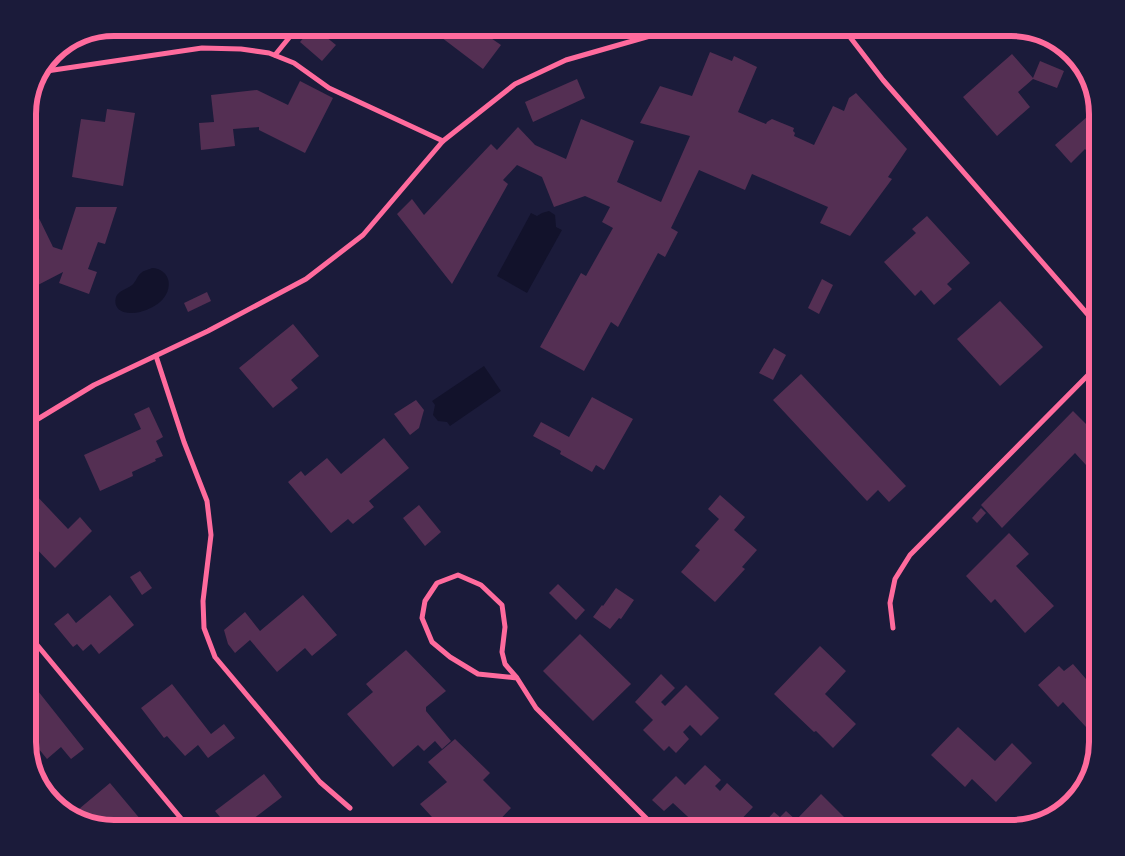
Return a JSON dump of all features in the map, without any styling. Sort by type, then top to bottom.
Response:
[{"type":"street","points":[[275,55],[290,36]]},
{"type":"street","points":[[36,420],[94,385],[208,331],[306,278],[329,262],[363,235],[443,141],[515,84],[566,60],[650,36]]},
{"type":"street","points":[[848,36],[884,80],[1089,315]]},
{"type":"street","points":[[49,71],[202,48],[241,49],[275,55],[294,63],[329,88],[443,141]]},
{"type":"street","points":[[156,356],[184,442],[208,501],[211,535],[203,601],[204,628],[215,657],[320,782],[350,808]]},
{"type":"street","points":[[894,628],[890,602],[895,579],[910,555],[1089,375]]},
{"type":"street","points":[[517,678],[478,674],[450,657],[432,642],[422,618],[426,601],[437,583],[458,575],[481,585],[502,605],[505,627],[502,652],[506,664],[517,678],[536,708],[648,820]]},
{"type":"street","points":[[36,644],[182,820]]},
{"type":"shaded area","points":[[549,211],[555,215],[556,227],[562,230],[527,293],[497,276],[531,213],[537,216]]},
{"type":"shaded area","points":[[152,268],[162,271],[168,279],[168,289],[163,299],[153,307],[140,312],[126,313],[119,309],[115,302],[117,295],[132,285],[142,272]]},
{"type":"shaded area","points":[[484,366],[501,391],[450,426],[447,422],[438,421],[433,415],[435,405],[432,401]]},
{"type":"building","points":[[305,36],[325,36],[336,45],[322,61],[300,42]]},
{"type":"building","points":[[440,36],[488,36],[501,45],[483,69]]},
{"type":"building","points":[[710,52],[732,61],[734,56],[757,67],[738,112],[766,124],[772,119],[794,128],[794,136],[814,145],[833,106],[844,111],[849,98],[856,93],[907,149],[888,177],[892,179],[850,236],[820,223],[828,207],[752,174],[745,190],[699,170],[671,228],[678,232],[665,257],[658,253],[618,327],[611,322],[584,371],[540,347],[581,273],[586,276],[613,228],[602,222],[610,207],[585,196],[554,207],[542,177],[517,165],[503,180],[508,184],[452,284],[397,214],[412,199],[424,215],[491,144],[497,150],[518,127],[535,145],[566,159],[581,119],[634,141],[617,182],[661,202],[690,136],[640,123],[660,86],[692,96]]},
{"type":"building","points":[[1012,54],[1033,78],[1040,61],[1064,71],[1057,88],[1033,79],[1018,92],[1030,107],[997,136],[963,97]]},
{"type":"building","points":[[577,79],[585,98],[533,122],[525,102]]},
{"type":"building","points":[[300,81],[333,98],[305,153],[259,130],[259,127],[233,129],[235,146],[201,150],[199,123],[214,122],[211,95],[257,90],[288,105]]},
{"type":"building","points":[[107,109],[135,113],[123,186],[72,177],[81,119],[105,122]]},
{"type":"building","points":[[1089,115],[1089,153],[1085,149],[1071,163],[1055,145]]},
{"type":"building","points":[[76,207],[117,207],[105,244],[98,242],[88,269],[97,272],[89,294],[59,283],[63,272],[36,286],[36,212],[53,247],[62,250]]},
{"type":"building","points":[[927,216],[970,263],[947,284],[952,289],[934,305],[921,290],[915,296],[884,262],[916,233],[912,229]]},
{"type":"building","points":[[822,279],[833,285],[819,314],[808,308]]},
{"type":"building","points":[[207,292],[211,301],[188,312],[184,303]]},
{"type":"building","points":[[1000,301],[1043,347],[1000,386],[957,339]]},
{"type":"building","points":[[293,324],[319,356],[291,380],[298,388],[273,408],[239,368]]},
{"type":"building","points":[[774,348],[786,355],[773,380],[759,373]]},
{"type":"building","points":[[801,374],[906,486],[889,502],[878,490],[867,501],[773,400]]},
{"type":"building","points":[[592,397],[633,419],[604,470],[596,465],[592,472],[560,454],[561,451],[533,436],[541,422],[569,437]]},
{"type":"building","points":[[416,400],[424,410],[419,428],[410,435],[394,414]]},
{"type":"building","points":[[149,407],[163,437],[156,441],[163,456],[132,472],[133,476],[100,491],[84,455],[141,429],[134,414]]},
{"type":"building","points":[[1073,411],[1089,427],[1089,468],[1075,453],[1002,528],[981,505]]},
{"type":"building","points":[[384,438],[409,468],[369,501],[374,507],[353,524],[348,519],[331,533],[288,482],[301,471],[305,476],[327,458],[341,474]]},
{"type":"building","points":[[36,495],[68,529],[80,517],[92,531],[55,568],[36,548]]},
{"type":"building","points":[[720,495],[745,517],[734,530],[757,550],[742,567],[745,569],[715,602],[681,572],[700,550],[695,546],[719,519],[708,509]]},
{"type":"building","points":[[419,505],[441,532],[425,546],[403,518]]},
{"type":"building","points":[[981,508],[986,513],[977,523],[972,518]]},
{"type":"building","points":[[1009,533],[1029,554],[1016,566],[1054,606],[1025,633],[995,599],[991,603],[966,576]]},
{"type":"building","points":[[140,571],[152,588],[142,595],[130,577]]},
{"type":"building","points":[[558,584],[585,610],[576,620],[549,593]]},
{"type":"building","points":[[616,588],[634,600],[621,619],[619,618],[610,629],[593,617]]},
{"type":"building","points":[[110,595],[134,625],[99,654],[91,644],[83,651],[77,644],[73,647],[54,624],[68,613],[76,623]]},
{"type":"building","points":[[303,595],[337,635],[312,656],[305,648],[277,672],[250,640],[235,653],[228,644],[224,630],[245,612],[260,631]]},
{"type":"building","points":[[580,634],[631,684],[593,721],[543,671]]},
{"type":"building","points":[[820,646],[846,671],[825,694],[856,724],[833,748],[774,694]]},
{"type":"building","points":[[406,650],[446,691],[426,707],[426,711],[451,741],[442,749],[435,741],[424,751],[418,745],[393,767],[347,714],[373,692],[366,684]]},
{"type":"building","points":[[1073,664],[1086,679],[1089,676],[1089,730],[1063,702],[1058,707],[1038,685],[1059,666],[1064,671]]},
{"type":"building","points":[[661,674],[675,688],[661,702],[665,706],[686,685],[719,718],[701,736],[690,725],[683,732],[689,739],[676,753],[669,746],[664,751],[643,730],[653,720],[635,702]]},
{"type":"building","points":[[172,684],[211,734],[224,724],[235,738],[208,758],[198,745],[185,756],[167,736],[164,738],[141,708]]},
{"type":"building","points":[[36,689],[84,749],[71,759],[61,747],[47,759],[36,745]]},
{"type":"building","points":[[958,727],[995,761],[1012,743],[1032,763],[996,802],[972,779],[965,787],[931,755]]},
{"type":"building","points":[[455,739],[490,773],[483,780],[511,808],[500,820],[435,820],[420,804],[447,782],[428,762]]},
{"type":"building","points":[[705,765],[721,780],[715,786],[720,791],[727,783],[753,807],[741,820],[691,820],[673,803],[664,811],[652,800],[676,776],[685,785]]},
{"type":"building","points":[[264,774],[282,797],[252,820],[222,820],[215,811]]},
{"type":"building","points":[[110,783],[141,820],[104,819],[89,816],[77,810]]},
{"type":"building","points":[[821,794],[847,820],[796,820]]},
{"type":"building","points":[[786,811],[796,820],[767,820],[774,812],[780,817]]}]
